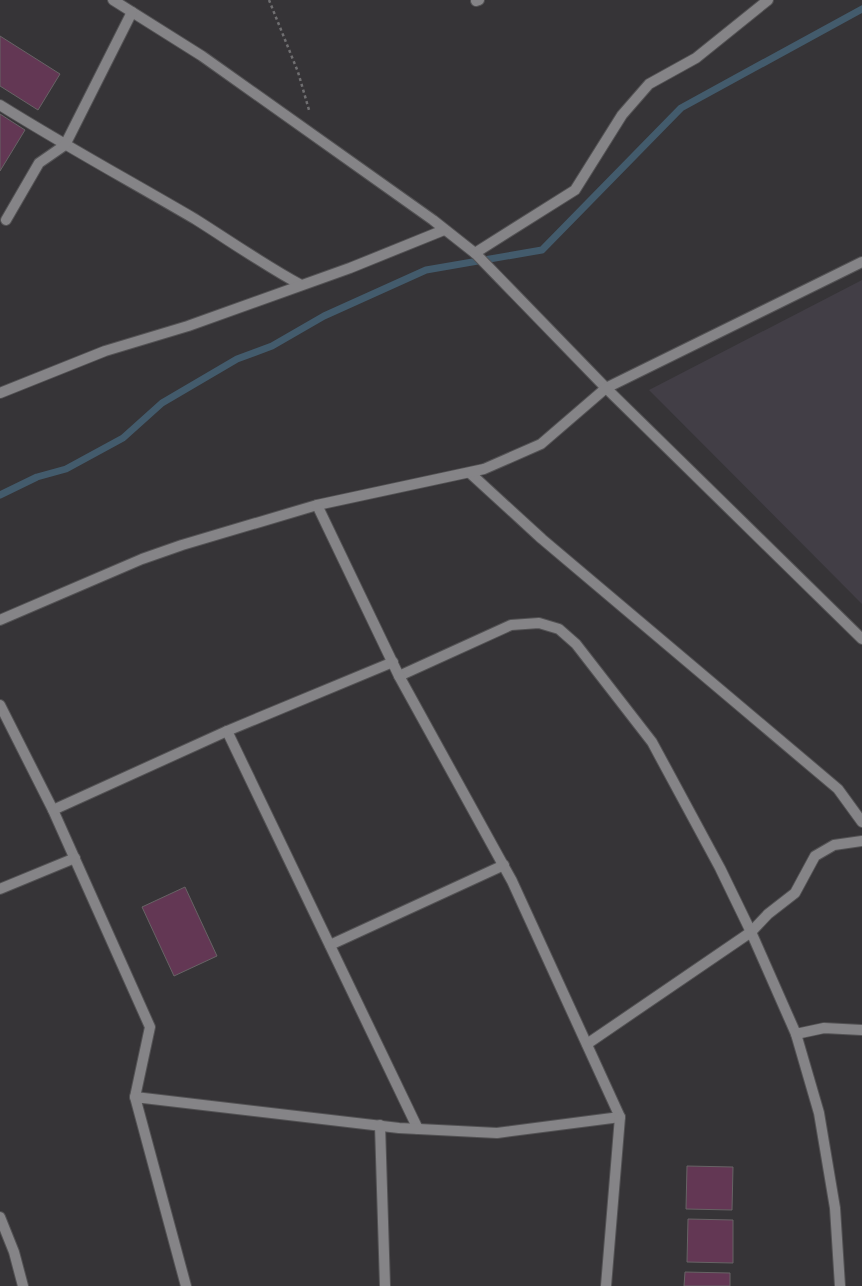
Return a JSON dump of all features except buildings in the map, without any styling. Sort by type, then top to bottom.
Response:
[{"type":"street","points":[[113,0],[202,56],[433,220],[444,230],[476,253],[606,388],[862,639]]},
{"type":"street","points":[[476,253],[575,190],[622,115],[649,84],[696,58],[768,0]]},
{"type":"street","points":[[6,220],[39,163],[65,145],[132,12]]},
{"type":"street","points":[[0,106],[195,220],[280,274],[301,285]]},
{"type":"street","points":[[0,393],[105,351],[188,326],[350,268],[444,230]]},
{"type":"street","points":[[1,617],[149,556],[182,545],[317,505],[484,469],[541,444],[606,388],[862,262]]},
{"type":"street","points":[[470,473],[548,544],[838,789],[862,822]]},
{"type":"street","points":[[317,505],[399,676],[504,865],[620,1117],[606,1286]]},
{"type":"street","points":[[399,676],[511,624],[539,622],[559,629],[576,644],[652,742],[720,868],[751,932],[796,1034],[819,1113],[835,1208],[840,1286]]},
{"type":"street","points":[[53,810],[227,732],[393,662]]},
{"type":"street","points":[[0,705],[53,810],[150,1027],[134,1097],[186,1286]]},
{"type":"street","points":[[227,732],[418,1129]]},
{"type":"street","points":[[587,1044],[751,932],[768,914],[795,893],[815,856],[834,846],[862,841]]},
{"type":"street","points":[[0,889],[74,858]]},
{"type":"street","points":[[330,945],[504,865]]},
{"type":"street","points":[[796,1034],[824,1028],[862,1030]]},
{"type":"street","points":[[134,1097],[380,1126],[497,1134],[620,1117]]},
{"type":"street","points":[[380,1126],[385,1286]]},
{"type":"street","points":[[0,1217],[14,1252],[23,1286]]},
{"type":"path","points":[[269,0],[298,72],[317,138]]},
{"type":"shaded area","points":[[862,280],[862,604],[649,390]]},
{"type":"waterway","points":[[0,495],[37,477],[66,469],[123,438],[162,403],[237,359],[272,346],[324,316],[426,270],[542,250],[681,108],[862,9]]}]
